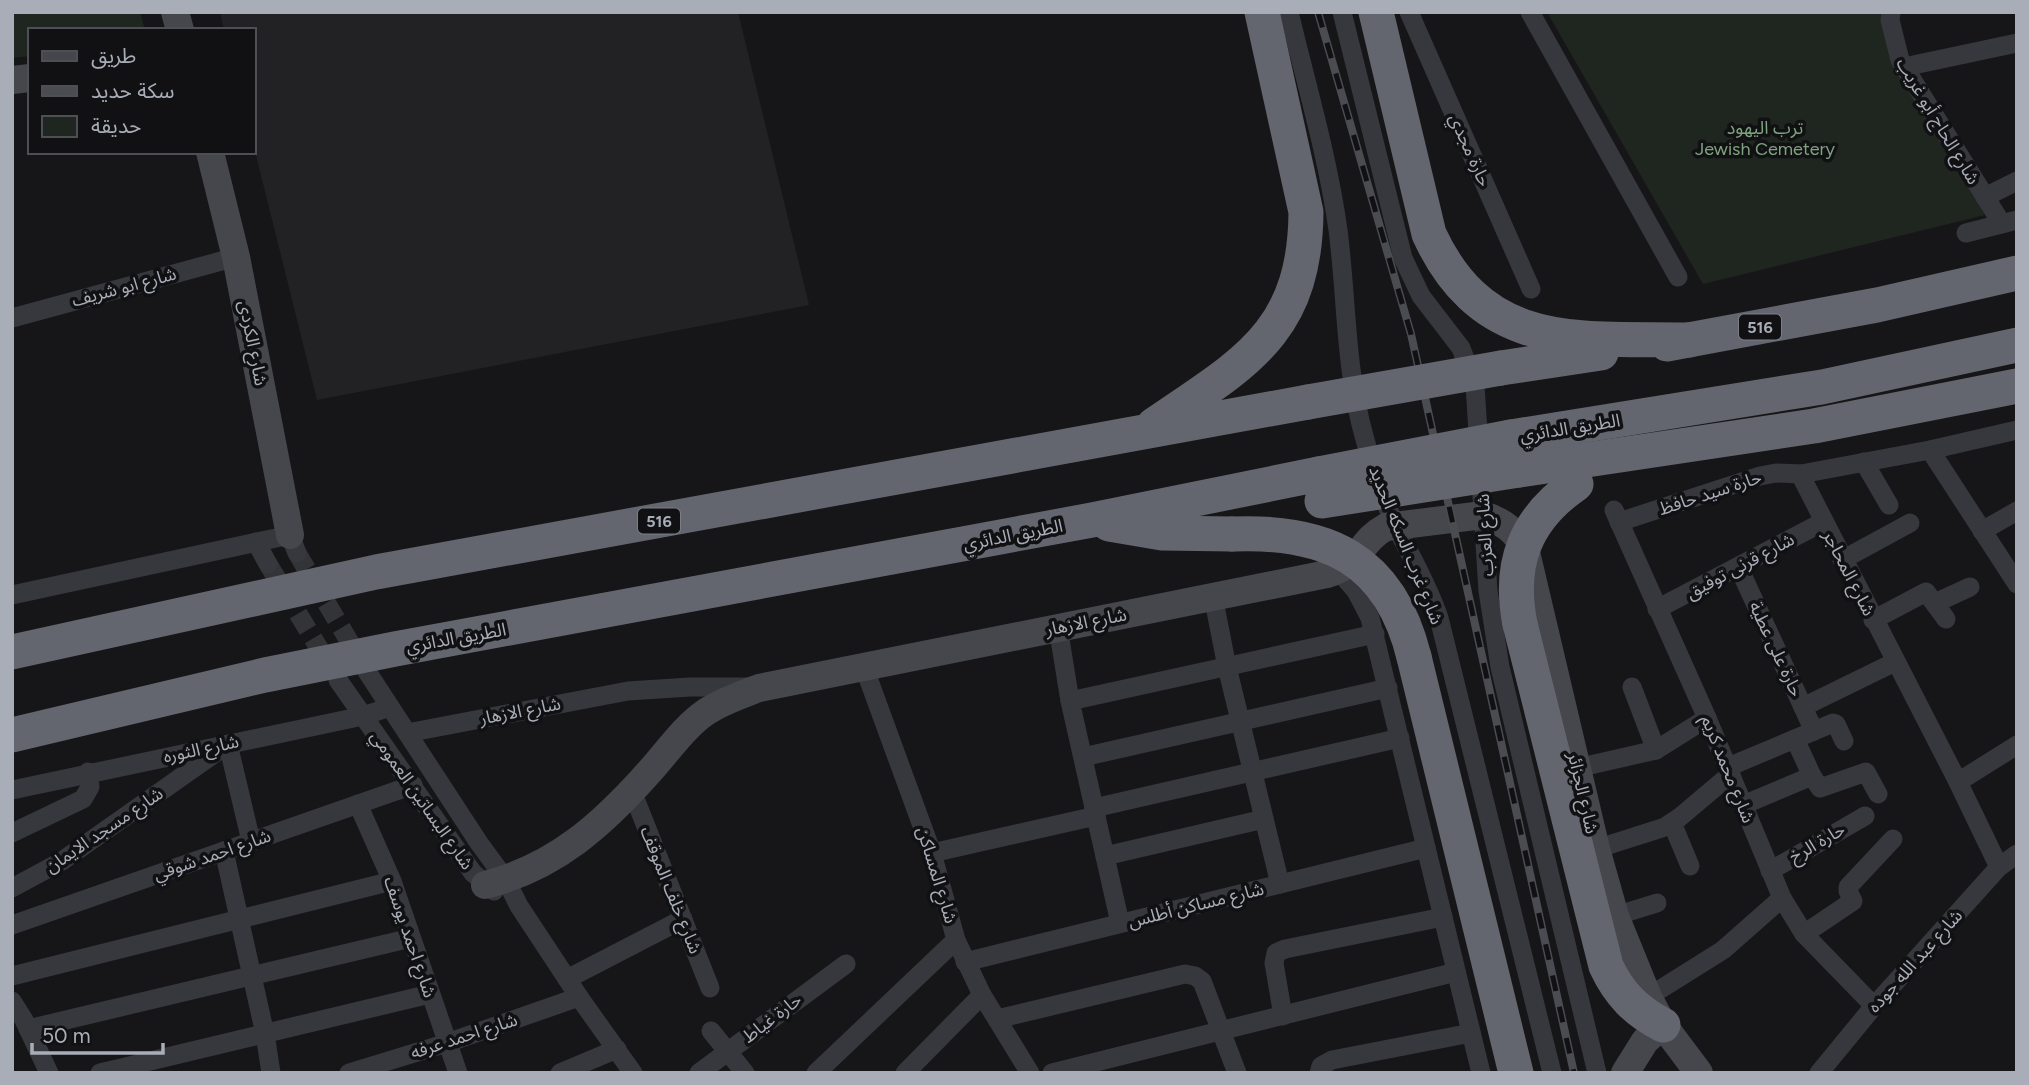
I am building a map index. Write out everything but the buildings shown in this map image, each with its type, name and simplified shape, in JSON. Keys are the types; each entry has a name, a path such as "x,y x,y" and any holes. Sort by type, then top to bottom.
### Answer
{"highway":[{"path":"1144,432 1230,373 1254,353 1274,329 1290,303 1300,273 1306,243 1306,212 1262,12"},
{"path":"1376,12 1429,234 1439,257 1471,297 1515,325 1539,333 1564,337 1689,340"},
{"name":"516","path":"12,652 390,570 1308,402 1501,368 1689,340 1877,305 2017,273"},
{"name":"الطريق الدائري","path":"12,735 239,681 395,649 1092,520 1259,485 1320,487 1515,454 2017,345"},
{"path":"1515,454 1632,453 1814,426 2017,386"},
{"path":"1632,453 1576,484 1545,510 1523,545 1518,564 1516,605 1606,966 1617,987 1632,1005 1641,1013 1655,1011"},
{"path":"1092,520 1162,533 1277,534 1299,537 1341,552 1375,579 1401,615 1409,636 1516,1073"}],"street":[{"name":"شارع غرب السكه الحديد","path":"1289,12 1333,201 1341,262 1346,341 1353,388 1367,446 1395,524 1420,571 1439,618 1552,1073"},
{"name":"شارع العزب","path":"1342,12 1403,258 1421,296 1461,348 1472,372 1477,398 1488,591 1500,667 1598,1073"},
{"name":"حارة مجدي","path":"1409,12 1531,289"},
{"path":"1530,12 1678,277"},
{"name":"شارع الحاج أبو غريب","path":"1891,12 1890,20 1897,54 1903,67 1985,197 2009,222"},
{"path":"1903,67 2017,43"},
{"name":"شارع الكردى","path":"210,154 236,257 294,544"},
{"path":"1985,197 2017,181"},
{"path":"1966,233 2009,222"},
{"name":"شارع ابو شريف","path":"12,318 236,257"},
{"path":"1801,474 1930,450 2017,430"},
{"path":"1930,450 2017,584"},
{"path":"1864,463 1889,505"},
{"name":"حارة سيد حافظ","path":"1617,516 1760,476 1785,472 1801,474"},
{"name":"شارع المحاجر","path":"1801,474 1999,867"},
{"path":"1982,531 2017,512"},
{"path":"1395,524 1483,515"},
{"name":"شارع الجزائر","path":"1483,515 1494,518 1512,530 1525,548 1596,849 1615,916 1655,1011 1699,1073"},
{"name":"شارع محمد كريم","path":"1617,516 1707,718 1782,898 1804,933 1874,1006"},
{"name":"شارع قرنى توفيق","path":"1657,609 1823,522"},
{"path":"1842,560 1910,523"},
{"name":"شارع الازهار","path":"496,882 538,867 567,849 632,792 703,714 721,703 759,688 1338,570 1356,558 1372,536 1395,524"},
{"path":"256,542 268,564"},
{"path":"12,596 256,542 294,544"},
{"name":"حارة على عطية","path":"1739,568 1814,731"},
{"path":"1338,570 1363,602 1375,634 1481,1073"},
{"path":"1873,620 1926,592 1941,611 1970,587"},
{"path":"1213,596 1227,667 1280,884"},
{"path":"1058,627 1070,701 1120,923"},
{"path":"1070,701 1375,634"},
{"path":"1803,707 1895,662"},
{"name":"شارع المساكن","path":"864,667 932,853 956,940 982,995 1028,1072"},
{"name":"شارع البساتين العمومي","path":"366,670 472,833 496,882 519,906 633,1073"},
{"name":"شارع البساتين العمومي","path":"338,680 473,873 496,882"},
{"name":"شارع الازهار","path":"407,733 628,691 690,687 759,688"},
{"path":"1632,687 1656,750"},
{"path":"1083,757 1388,688"},
{"name":"شارع الثوره","path":"12,789 363,716 390,707"},
{"path":"1577,768 1656,750 1707,718"},
{"path":"1596,849 1672,823 1729,770 1795,739 1835,723 1844,741"},
{"path":"932,853 1400,738"},
{"path":"1795,739 1820,788 1866,772 1878,794"},
{"path":"228,744 251,841"},
{"name":"شارع مسجد الايمان","path":"12,888 62,862 228,744"},
{"path":"1958,782 2017,745"},
{"path":"12,832 83,799 90,787 88,772"},
{"path":"1743,805 1812,776"},
{"name":"شارع احمد شوقي","path":"12,925 413,785"},
{"name":"شارع خلف الموقف","path":"632,792 710,988"},
{"name":"شارع احمد يوسف","path":"358,804 392,881 458,1073"},
{"name":"حارة الرخ","path":"1770,871 1865,816"},
{"path":"1105,856 1264,819"},
{"path":"1672,823 1690,866"},
{"path":"1804,933 1853,901 1847,888 1893,839"},
{"name":"شارع مساكن أطلس","path":"965,962 1426,848"},
{"path":"223,851 265,1034 271,1073"},
{"name":"شارع عبد الله جوده","path":"1819,1073 1874,1006 1999,867 2017,854"},
{"path":"12,976 392,881"},
{"path":"1625,1073 1645,1041 1655,1011 1782,898"},
{"path":"1615,916 1657,903"},
{"path":"1283,1016 1273,963 1276,953 1443,918"},
{"path":"567,979 683,919"},
{"path":"21,1025 252,976 411,938"},
{"path":"816,1073 956,940"},
{"name":"حارة غياط","path":"699,1073 846,964"},
{"path":"1052,1073 1456,972"},
{"path":"998,1019 1185,974 1195,976 1202,981 1237,1073"},
{"path":"100,1073 430,994"},
{"path":"905,1073 982,995"},
{"name":"شارع احمد عرفه","path":"349,1073 447,1043 579,997"},
{"path":"12,1001 21,1025 49,1073"},
{"path":"712,1031 745,1073"},
{"path":"1320,1073 1321,1066 1332,1060 1471,1033"},
{"path":"560,1073 617,1049"}],"shaded area":[{"path":"220,12 738,12 809,305 317,400 256,154 256,28 224,28"}],"green space":[{"path":"12,12 140,12 144,28 28,28 28,56 12,58"},
{"name":"ترب اليهود Jewish Cemetery","path":"1547,12 1883,12 1985,215 1703,284"}],"tunnel":[{"path":"297,553 362,663"},
{"path":"268,564 331,668"}],"railway":[{"path":"1318,12 1411,334 1574,1073"}]}
